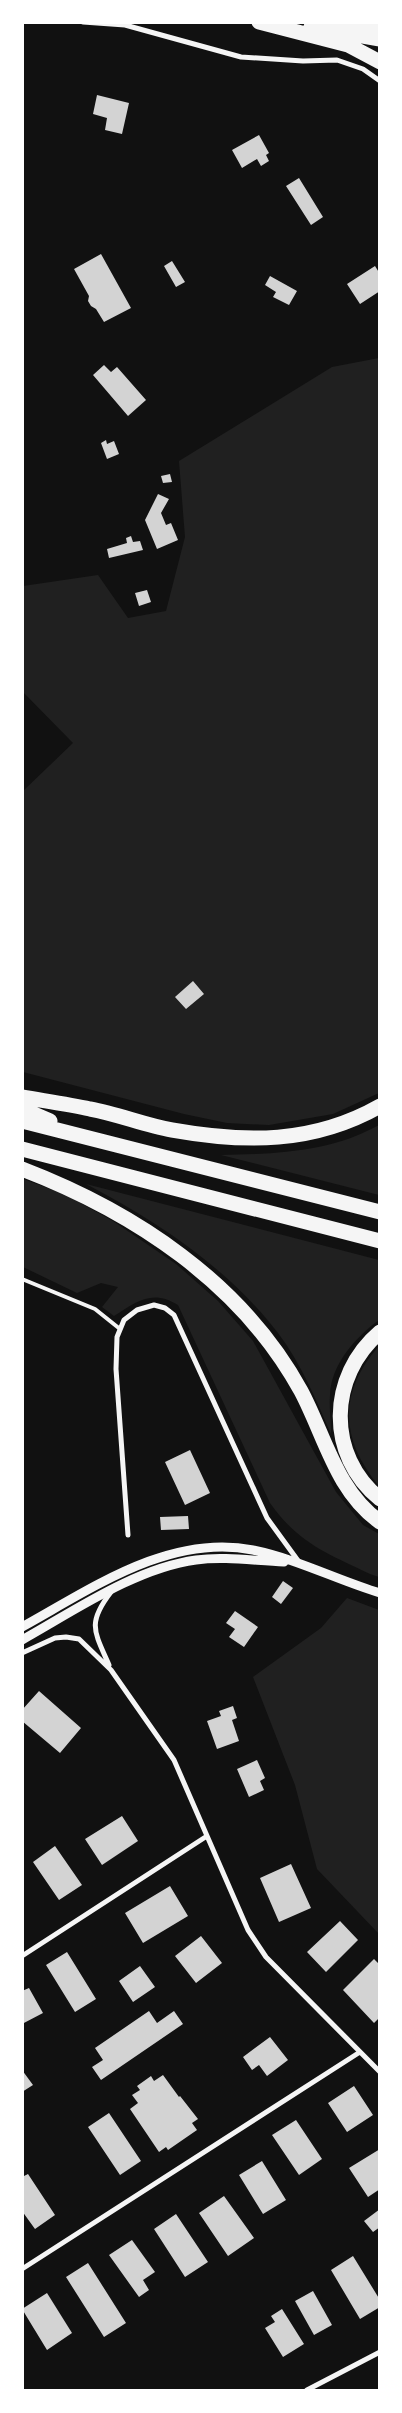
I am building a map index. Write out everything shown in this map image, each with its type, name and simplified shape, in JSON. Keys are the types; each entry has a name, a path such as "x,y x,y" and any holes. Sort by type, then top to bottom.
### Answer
{"highway":[{"path":"259,22 348,46 380,62"},
{"path":"282,22 380,39"},
{"path":"344,22 380,28"},
{"path":"22,1097 90,1108 171,1130 259,1139 305,1135 347,1123 380,1106"},
{"path":"22,1109 92,1140"},
{"path":"22,1121 380,1212"},
{"path":"22,1149 380,1241"},
{"path":"22,1169 72,1189 112,1209 164,1242 212,1281 237,1306 283,1362 300,1390 347,1488 357,1503 380,1522"},
{"path":"380,1332 355,1359 342,1387 340,1422 348,1456 365,1485 380,1499"}],"street":[{"path":"83,22 125,25 240,57 303,62 337,60 363,69 380,81"},
{"path":"128,1535 116,1369 117,1337 124,1320 137,1310 154,1305 165,1308 174,1315 266,1518 300,1563"},
{"path":"22,1627 133,1568 193,1549 252,1549 300,1563 380,1593"},
{"path":"22,1640 112,1590 160,1569 196,1560 300,1563"},
{"path":"111,1670 94,1628 96,1616 112,1590"},
{"path":"22,1653 55,1638 79,1639 111,1670 174,1760 248,1930 266,1957 380,2072"},
{"path":"22,1956 207,1836"},
{"path":"22,2269 360,2052"},
{"path":"307,2390 380,2352"}],"lane":[{"path":"22,1279 94,1309 120,1329"}],"shaded area":[{"path":"379,358 379,1093 333,1114 269,1125 227,1123 184,1114 23,1072 22,792 73,743 23,692 23,586 98,575 128,618 166,611 185,537 179,461 332,367"},
{"path":"379,1125 379,1195 221,1155 303,1150 342,1141"},
{"path":"23,1179 64,1194 113,1221 176,1264 218,1301 253,1341 336,1492 363,1525 379,1534 379,1577 340,1560 303,1538 281,1517 270,1503 178,1305 169,1300 153,1297 138,1302 114,1316 102,1307 118,1287 101,1283 77,1293 23,1267"},
{"path":"86,1184 379,1260 379,1320 346,1352 335,1373 330,1395 331,1434 308,1382 294,1357 278,1333 237,1287 165,1230"},
{"path":"379,1346 379,1486 366,1469 357,1451 351,1434 349,1416 351,1398 356,1381 366,1363"},
{"path":"347,1598 379,1610 379,1934 317,1869 295,1785 253,1677 321,1628"}],"building":[{"path":"97,95 129,103 122,134 105,130 107,118 93,114"},
{"path":"259,135 269,153 266,155 269,161 261,166 257,159 242,168 232,150"},
{"path":"299,178 323,217 311,225 286,186"},
{"path":"101,254 131,308 104,322 96,309 88,301 89,296 74,269"},
{"path":"172,261 185,282 176,287 164,266"},
{"path":"375,266 380,274 380,291 360,304 347,284"},
{"path":"270,276 297,291 289,305 273,297 276,292 265,285"},
{"path":"104,365 111,372 117,367 146,400 128,416 93,375"},
{"path":"106,440 107,444 114,441 119,454 107,459 101,443"},
{"path":"170,474 172,482 163,483 161,476"},
{"path":"158,494 169,499 161,513 166,525 171,523 178,540 157,549 145,520"},
{"path":"131,536 133,542 140,541 143,550 109,558 107,549 127,543 126,538"},
{"path":"147,590 151,602 139,606 135,593"},
{"path":"193,981 204,994 186,1009 175,997"},
{"path":"190,1450 210,1493 185,1505 165,1462"},
{"path":"188,1516 189,1529 161,1530 160,1517"},
{"path":"283,1581 293,1588 281,1604 272,1597"},
{"path":"235,1611 258,1627 244,1647 229,1637 235,1629 226,1623"},
{"path":"39,1691 81,1728 60,1753 22,1721 22,1710"},
{"path":"233,1706 237,1718 232,1720 239,1741 217,1749 207,1721 221,1716 219,1711"},
{"path":"257,1760 265,1778 260,1781 264,1790 249,1797 237,1769"},
{"path":"122,1816 138,1841 102,1865 85,1839"},
{"path":"55,1846 82,1885 59,1900 33,1862"},
{"path":"291,1864 311,1908 279,1922 260,1878"},
{"path":"170,1886 188,1916 143,1943 125,1913"},
{"path":"340,1921 358,1940 326,1972 307,1952"},
{"path":"201,1936 222,1963 196,1983 175,1956"},
{"path":"67,1952 96,1999 75,2012 46,1965"},
{"path":"374,1959 380,1965 380,2017 374,2023 343,1990"},
{"path":"140,1966 155,1987 133,2002 119,1981"},
{"path":"29,1988 43,2013 22,2024 22,1991"},
{"path":"149,2011 157,2023 174,2011 183,2024 101,2080 92,2067 103,2060 95,2048"},
{"path":"270,2037 288,2060 267,2076 259,2065 252,2070 243,2057"},
{"path":"22,2070 33,2085 22,2092"},
{"path":"163,2075 198,2119 192,2123 197,2130 168,2150 166,2147 159,2152 130,2109 138,2103 132,2095 140,2090 137,2086 151,2076 154,2081"},
{"path":"354,2086 373,2115 347,2132 328,2103"},
{"path":"109,2113 141,2161 120,2175 88,2127"},
{"path":"296,2120 322,2159 299,2175 272,2135"},
{"path":"380,2149 380,2189 368,2197 349,2168"},
{"path":"262,2161 286,2200 263,2214 239,2175"},
{"path":"28,2174 55,2215 35,2229 22,2211 22,2177"},
{"path":"224,2196 254,2238 228,2256 199,2213"},
{"path":"380,2209 380,2227 373,2232 364,2221"},
{"path":"176,2214 208,2262 185,2277 154,2229"},
{"path":"132,2240 155,2272 143,2280 149,2290 139,2297 109,2255"},
{"path":"353,2256 380,2300 380,2307 360,2319 331,2270"},
{"path":"88,2263 126,2323 104,2337 66,2277"},
{"path":"313,2291 332,2325 314,2335 295,2301"},
{"path":"47,2293 72,2333 47,2350 22,2309"},
{"path":"282,2309 304,2344 283,2357 265,2328 275,2322 271,2316"}]}
